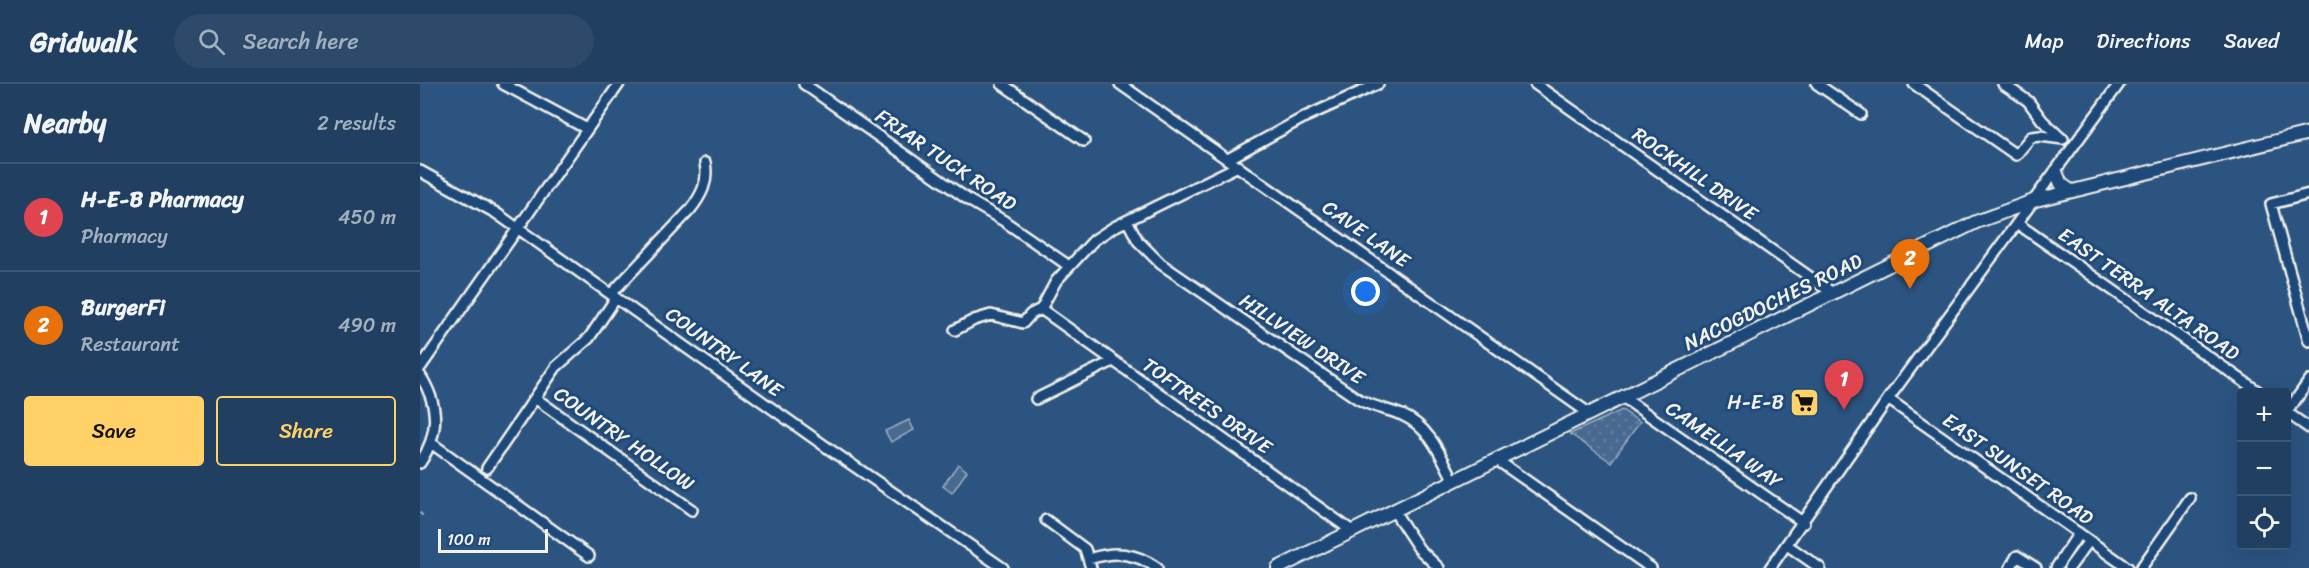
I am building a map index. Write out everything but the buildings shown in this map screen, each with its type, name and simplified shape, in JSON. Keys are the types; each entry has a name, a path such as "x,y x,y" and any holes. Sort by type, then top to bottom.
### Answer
{"main road":[{"name":"NACOGDOCHES ROAD","path":"1278,568 1294,564 1352,531 1976,222 2036,200 2309,133"},
{"path":"2056,172 2061,184 2071,191"}],"street":[{"path":"504,84 587,129"},
{"path":"420,368 619,84"},
{"name":"FRIAR TUCK ROAD","path":"804,84 970,201 1004,221 1069,266"},
{"path":"1002,84 1084,141"},
{"name":"CAVE LANE","path":"1120,84 1590,414"},
{"path":"1228,159 1288,126 1378,84"},
{"name":"ROCKHILL DRIVE","path":"1535,84 1834,294"},
{"path":"1817,84 1861,114"},
{"path":"1914,84 2016,155 2031,137 2063,139"},
{"path":"2003,84 2028,101 2042,120 2074,147"},
{"path":"1770,568 1804,523 1888,399 2036,200 2118,84"},
{"path":"487,468 564,358 589,338 614,296 690,210 704,188 707,172 705,163"},
{"path":"956,330 974,320 991,315 1023,323 1031,314 1041,309 1048,292 1094,240 1238,166"},
{"name":"COUNTRY LANE","path":"420,171 496,213 832,451 1003,568"},
{"path":"2309,194 2271,204 2309,341"},
{"name":"HILLVIEW DRIVE","path":"1128,222 1138,241 1161,264 1358,399 1381,410 1401,415 1422,427 1430,436 1454,481"},
{"name":"EAST TERRA ALTA ROAD","path":"2018,224 2252,388"},
{"name":"TOFTREES DRIVE","path":"1041,309 1352,531"},
{"path":"1035,399 1113,361"},
{"path":"420,375 434,405 435,425 431,443 420,463"},
{"path":"2291,405 2309,381"},
{"name":"COUNTRY HOLLOW","path":"535,398 692,510"},
{"name":"CAMELLIA WAY","path":"1624,398 1804,523"},
{"name":"EAST SUNSET ROAD","path":"1888,399 2128,568"},
{"path":"2291,415 2309,428"},
{"path":"431,443 589,556"},
{"path":"1497,460 1651,568"},
{"path":"2141,568 2190,498"},
{"path":"1394,511 1419,549 1439,568"},
{"path":"1046,520 1085,549 1090,564 1109,553 1145,559 1157,568"},
{"path":"2056,568 2079,533"},
{"path":"2062,559 2070,567 2089,541"},
{"path":"1787,545 1820,568"},
{"path":"2010,568 2017,556 2033,567"}],"shaded area":[{"path":"1622,410 1640,422 1611,462 1570,434"},
{"path":"909,420 914,430 891,442 885,431"},
{"path":"958,464 967,471 952,493 943,486"}],"place":[{"name":"BurgerFi","path":"1910,289"},
{"name":"H-E-B","path":"1805,402"},
{"name":"H-E-B Pharmacy","path":"1844,410"}]}
